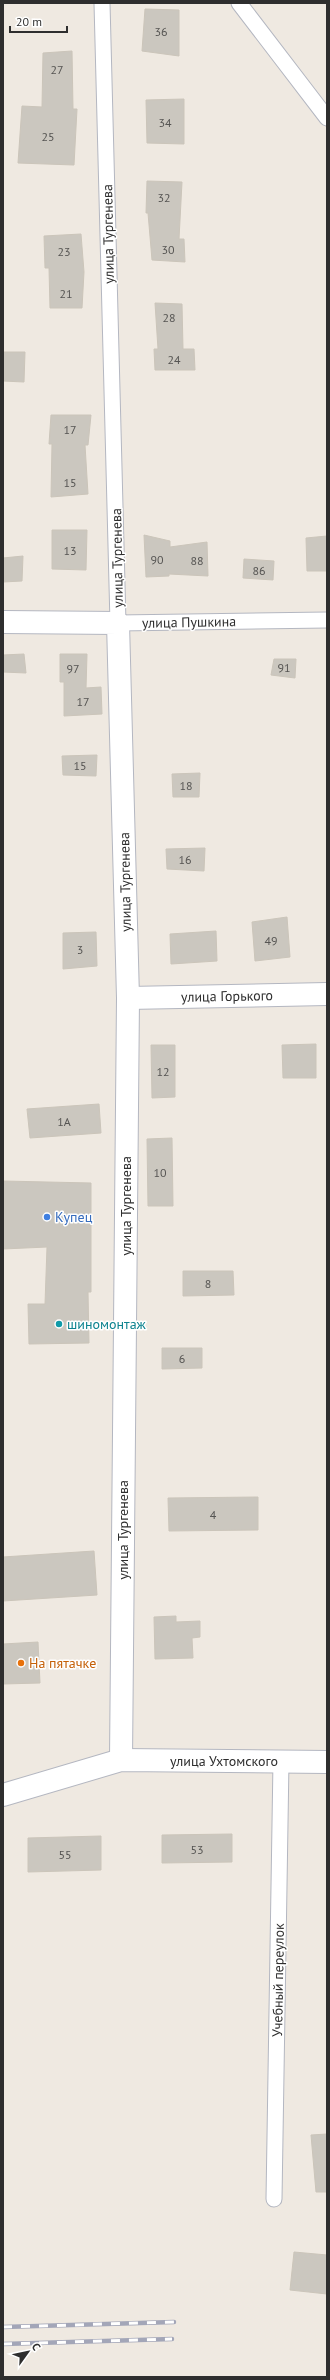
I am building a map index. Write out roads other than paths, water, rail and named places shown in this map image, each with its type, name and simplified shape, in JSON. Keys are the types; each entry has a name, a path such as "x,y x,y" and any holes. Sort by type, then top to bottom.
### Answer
{"street":[{"name":"улица Тургенева","path":"102,3 128,998 121,1760"},
{"path":"239,3 327,118"},
{"name":"улица Пушкина","path":"3,622 118,623 327,620"},
{"name":"улица Горького","path":"128,998 327,994"},
{"name":"улица Ухтомского","path":"3,1795 121,1760 327,1762"},
{"name":"Учебный переулок","path":"274,2198 281,1761"}],"railway":[{"path":"3,2327 174,2322"},
{"path":"3,2344 172,2339"}],"place":[{"name":"Купец","path":"47,1217"},
{"name":"шиномонтаж","path":"59,1324"},
{"name":"На пятачке","path":"21,1663"}]}
